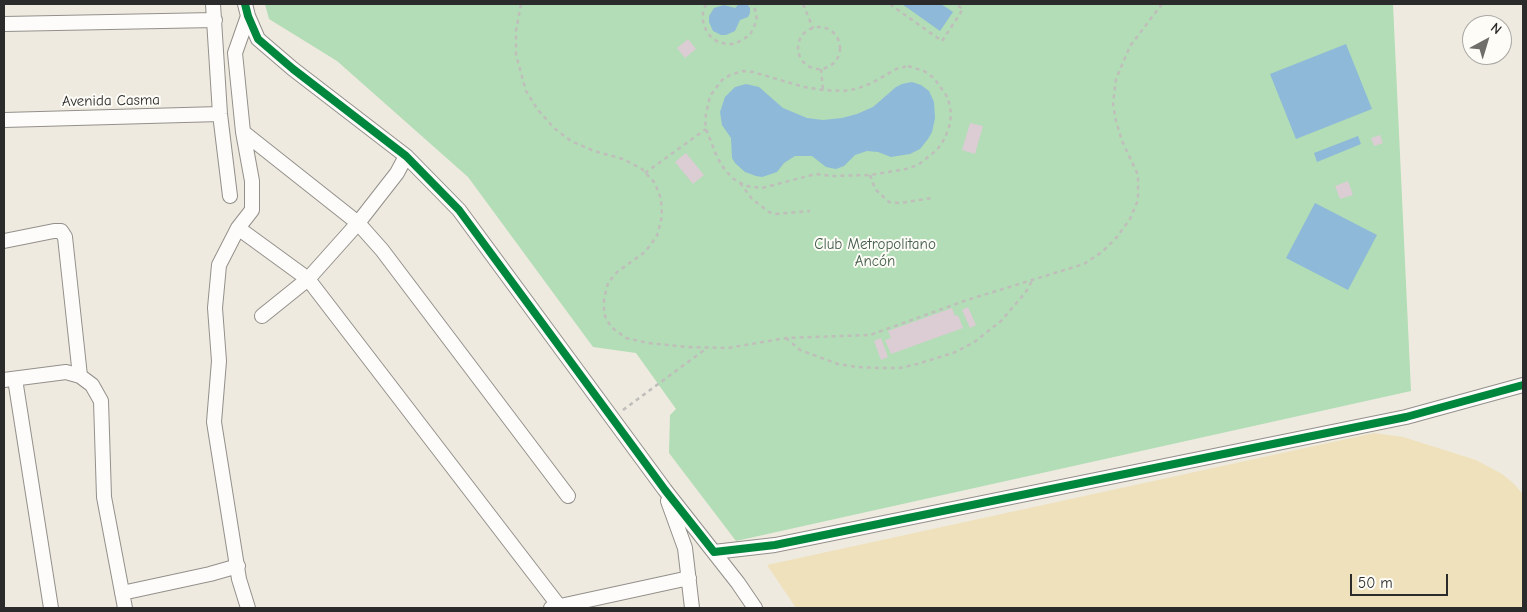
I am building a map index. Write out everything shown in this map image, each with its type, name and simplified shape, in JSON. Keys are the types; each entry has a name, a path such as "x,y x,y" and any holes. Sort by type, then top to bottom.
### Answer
{"street":[{"path":"213,4 220,114 230,196"},
{"path":"246,10 235,53 243,132 252,181 252,210 238,228 219,265 215,308 220,361 214,422 239,579 248,608"},
{"path":"246,10 258,39 293,69 406,156 459,210 665,490 755,608"},
{"path":"4,24 215,20"},
{"name":"Avenida Casma","path":"4,120 220,114"},
{"path":"243,132 358,223 382,250 568,496"},
{"path":"262,316 308,279 358,223 398,173 406,156"},
{"path":"238,228 308,279 554,607 688,578"},
{"path":"4,241 61,231 64,237 80,376"},
{"path":"51,608 10,380 66,372 80,376 92,385 101,401 104,497 125,608"},
{"path":"714,552 785,543 1406,417 1523,385"},
{"path":"665,490 685,548 692,608"},
{"path":"122,594 238,566"}],"path":[{"path":"521,4 516,31 516,55 526,91 538,110 554,128 571,141 594,151 622,159 642,169 655,183 661,199 662,216 657,236 645,252 617,272 608,283 604,299 604,314 612,327 626,338 648,343 687,347 728,348 786,338 870,335 967,300 1084,264 1102,252 1118,237 1130,219 1138,200 1138,175 1122,141 1116,121 1114,104 1116,80 1130,46 1162,4"},
{"path":"706,4 702,12 702,21 706,30 718,42 727,44 744,41 750,36 757,20 754,4"},
{"path":"803,4 813,28"},
{"path":"892,4 942,40 963,10 955,4"},
{"path":"822,27 828,29 838,38 840,52 834,64 821,69 807,65 799,54 800,40 803,34 813,28 822,27"},
{"path":"908,66 924,71 934,78 948,98 950,124 945,138 937,150 918,165 906,169 870,174 833,176 816,174 762,188 746,186 732,178 717,156 706,129 705,118 710,96 722,80 742,71 753,72 804,87 823,90 843,91 856,89 872,83 896,69 908,66"},
{"path":"821,69 823,90"},
{"path":"645,173 706,129"},
{"path":"870,174 875,189 889,202 900,203 932,198"},
{"path":"739,182 752,199 768,212 776,214 810,210"},
{"path":"786,338 800,350 838,364 857,367 900,368 917,364 953,353 973,343 1000,321 1024,293 1032,280"},
{"path":"612,418 709,347"}],"green space":[{"name":"Club Metropolitano Ancón","path":"265,4 1393,4 1411,391 736,541 669,453 670,415 676,409 636,353 593,347 468,177 337,61 269,19"}],"sand":[{"path":"1374,433 1403,437 1476,460 1502,474 1523,494 1523,608 796,608 767,565"}],"water":[{"path":"739,4 747,4 750,8 750,13 748,17 740,20 735,31 721,35 713,31 709,22 709,16 714,8 724,5 735,8"},
{"path":"902,4 941,4 953,12 940,31"},
{"path":"1346,44 1372,109 1296,139 1270,74"},
{"path":"912,82 921,85 929,91 934,102 935,118 932,132 928,139 920,149 910,154 891,157 878,152 867,151 855,155 844,166 836,169 826,167 812,156 795,156 784,163 777,172 762,177 745,172 732,158 731,138 722,125 720,112 725,97 735,87 746,84 759,87 783,108 807,118 823,120 857,114 873,107 896,87"},
{"path":"1358,136 1361,144 1317,162 1314,153"},
{"path":"1315,203 1377,235 1348,290 1286,258"}],"building":[{"path":"688,39 696,49 685,58 677,48"},
{"path":"970,123 983,126 975,154 962,150"},
{"path":"1380,135 1383,143 1374,146 1371,138"},
{"path":"686,153 704,175 693,184 675,162"},
{"path":"1348,181 1353,195 1340,199 1335,186"},
{"path":"968,307 976,325 970,328 962,310"},
{"path":"952,308 955,316 958,315 963,328 891,354 885,340 891,338 888,331"},
{"path":"881,338 888,357 881,360 874,341"}],"cycle path":[{"path":"245,4 258,39 293,69 406,156 459,210 665,490 714,552 775,545 1406,417 1523,385"}]}
